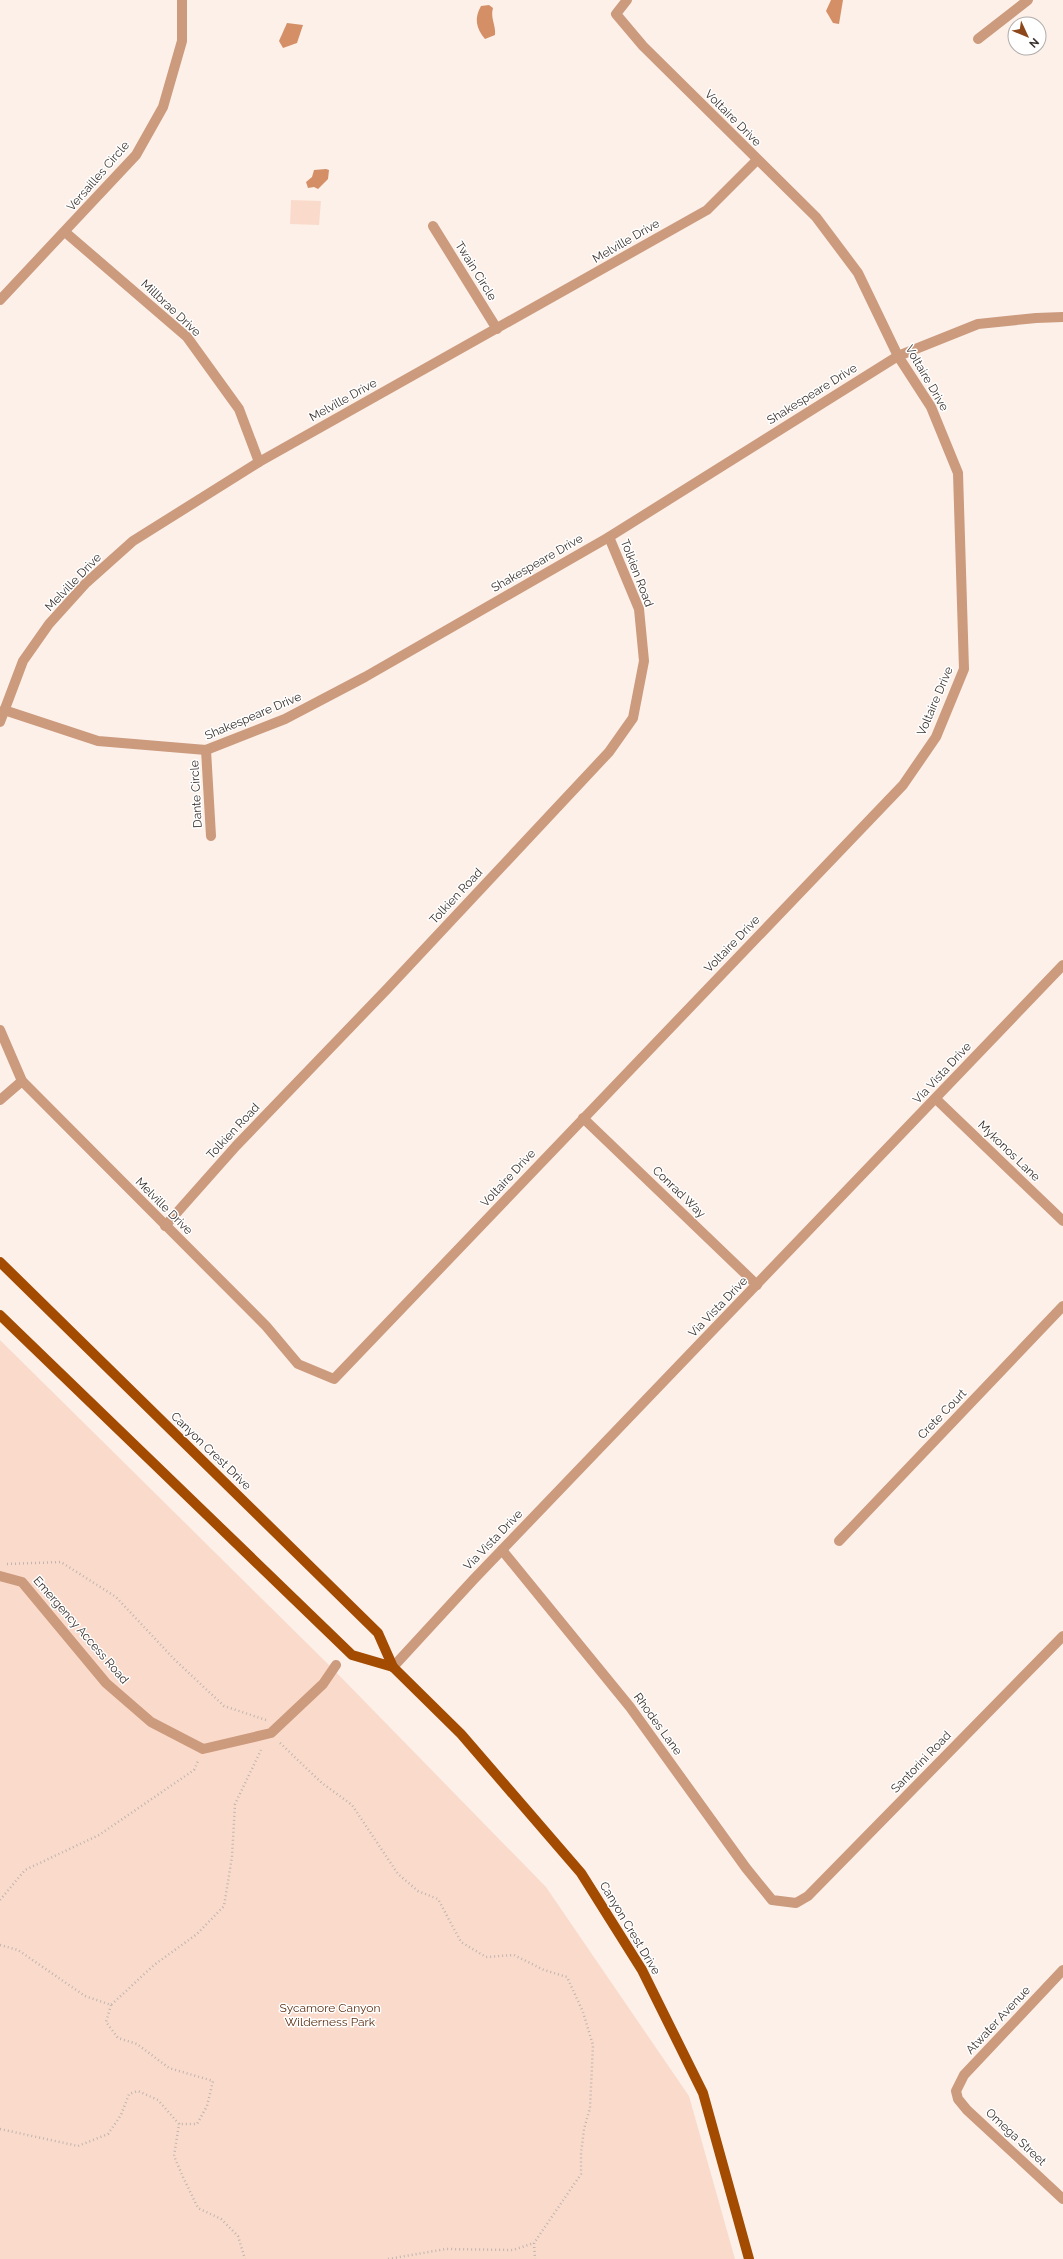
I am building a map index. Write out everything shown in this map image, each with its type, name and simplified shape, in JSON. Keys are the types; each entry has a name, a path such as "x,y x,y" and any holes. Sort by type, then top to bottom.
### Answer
{"main road":[{"name":"Canyon Crest Drive","path":"0,1262 378,1633 393,1667 461,1734 581,1873 642,1970 703,2093 749,2259"},
{"name":"Canyon Crest Drive","path":"0,1315 352,1655 393,1667"}],"street":[{"name":"Versailles Circle","path":"0,300 136,155 162,107 182,42 182,0"},
{"name":"Voltaire Drive","path":"334,1379 903,785 936,737 964,669 958,473 932,407 898,356 858,273 816,217 643,46 616,14 627,0"},
{"path":"978,39 1028,0"},
{"name":"Melville Drive","path":"0,722 23,662 49,624 86,583 133,540 259,462 707,210 757,160"},
{"name":"Twain Circle","path":"433,226 497,329"},
{"name":"Millbrae Drive","path":"65,232 187,337 239,409 259,462"},
{"name":"Shakespeare Drive","path":"4,710 98,741 206,750 285,719 365,677 609,536 898,356 978,324 1063,317"},
{"name":"Tolkien Road","path":"165,1226 236,1146 388,988 609,752 633,718 644,661 639,608 609,536"},
{"name":"Dante Circle","path":"206,750 211,836"},
{"name":"Via Vista Drive","path":"393,1667 502,1550 757,1286 1063,965"},
{"name":"Melville Drive","path":"0,1030 22,1081 266,1326 298,1364 334,1379"},
{"path":"0,1100 22,1081"},
{"name":"Mykonos Lane","path":"936,1099 1063,1221"},
{"name":"Conrad Way","path":"583,1118 757,1286"},
{"name":"Crete Court","path":"839,1541 1063,1306"},
{"name":"Rhodes Lane","path":"502,1550 630,1707 750,1874 772,1900 796,1903"},
{"name":"Emergency Access Road","path":"2,1571 22,1582 106,1683 151,1722 203,1749"},
{"name":"Santorini Road","path":"796,1903 808,1896 1063,1636"},
{"path":"203,1749 271,1733 323,1684 336,1665"},
{"name":"Atwater Avenue","path":"956,2091 964,2074 1063,1970"},
{"name":"Omega Street","path":"956,2091 958,2099 967,2110 1063,2199"}],"path":[{"path":"2,1571 8,1563 61,1562 116,1597 174,1659 224,1706 280,1724"},
{"path":"0,2129 78,2146 108,2134 121,2115 129,2094 138,2091 158,2100 179,2124 197,2124 207,2106 213,2081 169,2068 137,2044 118,2038 106,2022 111,2005 154,1965 197,1934 224,1906 232,1857 235,1804 251,1767 271,1733 322,1783 352,1804 398,1874 418,1891 438,1899 461,1942 486,1957 514,1955 544,1970 567,1977 583,2012 593,2044 590,2108 584,2129 581,2154 581,2174 534,2243 513,2250 446,2249 388,2259"},
{"path":"0,1900 24,1870 99,1834 194,1770 203,1749"},
{"path":"0,1945 18,1950 85,1996 111,2005"},
{"path":"179,2124 174,2156 198,2208 221,2219 238,2236 245,2259"},
{"path":"534,2243 535,2259"}],"green space":[{"path":"291,200 321,201 319,225 290,224"},
{"name":"Sycamore Canyon Wilderness Park","path":"0,1340 330,1666 546,1887 689,2096 735,2259 0,2259"}],"shaded area":[{"path":"831,0 843,0 839,24 833,23 826,11"},
{"path":"489,5 493,8 492,15 495,35 485,39 478,27 477,15 481,6"},
{"path":"287,23 303,25 297,43 283,48 279,41"},
{"path":"314,170 329,170 328,179 318,189 314,187 308,188 306,182 312,177"}]}
